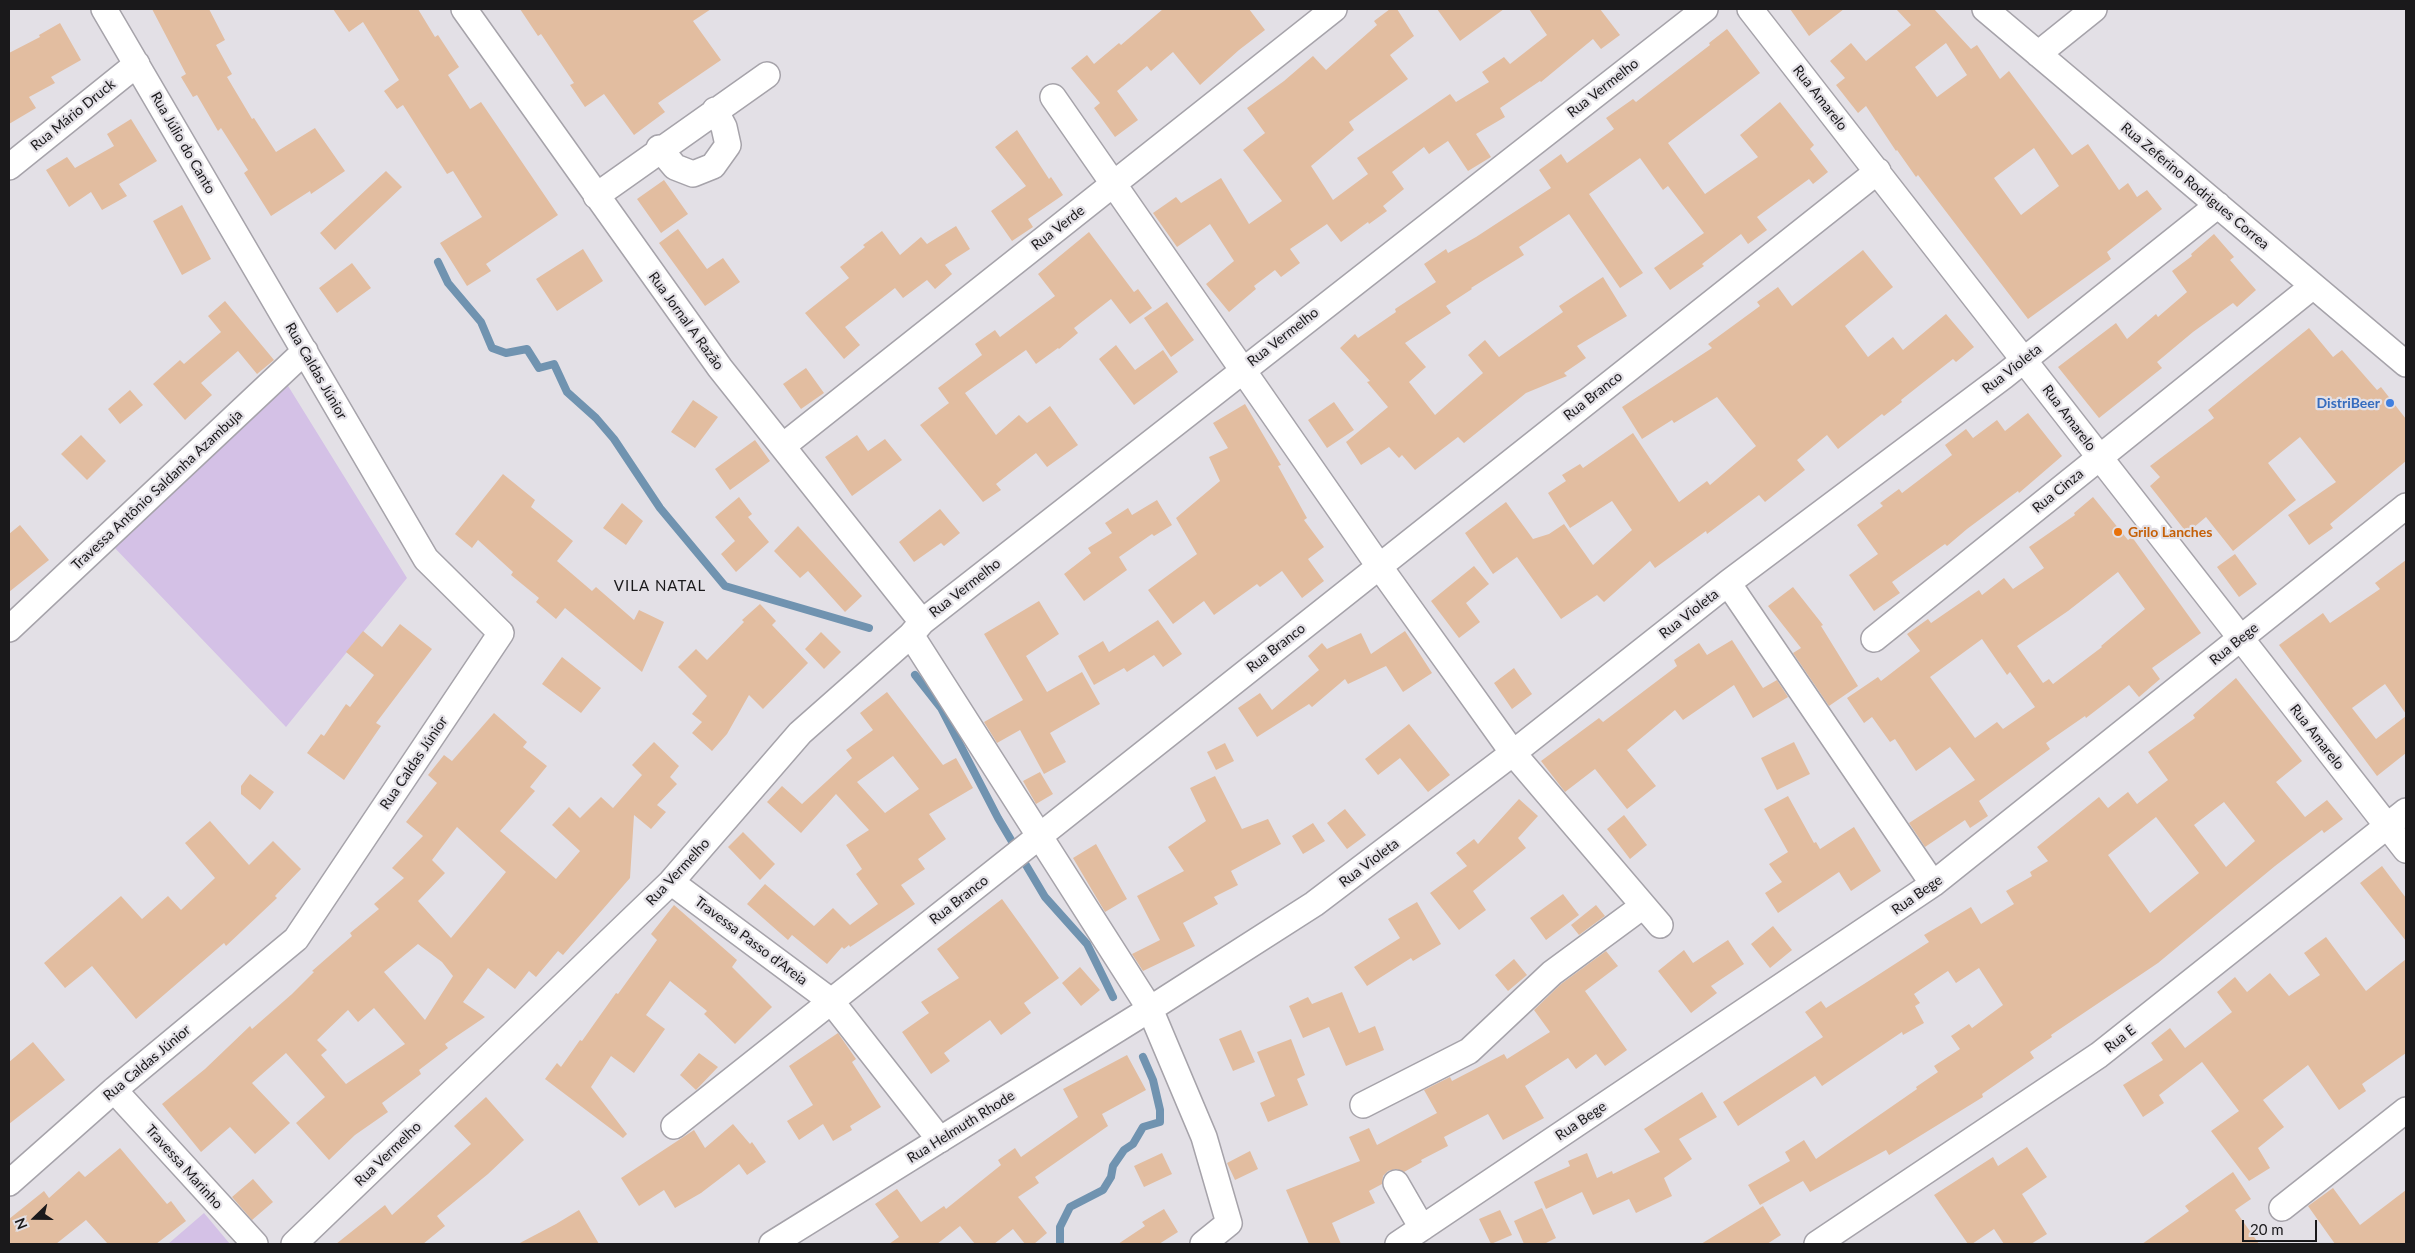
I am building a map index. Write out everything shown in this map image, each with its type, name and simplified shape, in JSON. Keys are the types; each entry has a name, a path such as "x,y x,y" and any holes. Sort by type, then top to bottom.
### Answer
{"street":[{"name":"Rua Júlio do Canto","path":"104,9 261,277"},
{"name":"Rua Jornal A Razão","path":"464,9 720,368 783,446 916,629 1039,836 1150,1009 1204,1137 1229,1223 1203,1244"},
{"name":"Rua Verde","path":"783,446 1334,9"},
{"name":"Rua Vermelho","path":"294,1244 671,882 800,734 916,629 1242,370 1705,9"},
{"name":"Rua Amarelo","path":"1750,9 2025,359 2099,458 2240,639 2397,819 2406,850"},
{"name":"Rua Zeferino Rodrigues Correa","path":"1985,9 2406,364"},
{"path":"2038,54 2094,9"},
{"name":"Rua Mário Druck","path":"9,167 137,64"},
{"path":"596,196 660,148 767,75"},
{"path":"1052,97 1242,370 1513,753 1660,925"},
{"path":"660,148 675,167 693,174 712,166 728,145 724,127 715,110"},
{"name":"Rua Branco","path":"674,1126 1878,171"},
{"name":"Rua Violeta","path":"1150,1009 1314,904 1513,753 1728,583 2025,359 2218,205"},
{"name":"Rua Caldas Júnior","path":"9,1183 114,1090 296,939 501,633 426,558 261,277"},
{"name":"Rua Cinza","path":"1874,639 2313,286"},
{"name":"Travessa Antônio Saldanha Azambuja","path":"9,629 305,351"},
{"name":"Rua Bege","path":"1398,1244 1934,884 2406,506"},
{"path":"1728,583 1934,884"},
{"name":"Rua E","path":"1818,1244 2099,1055 2397,819"},
{"name":"Travessa Passo d'Areia","path":"671,882 831,1001 940,1140"},
{"path":"1362,1105 1469,1051 1552,973 1643,906"},
{"name":"Rua Helmuth Rhode","path":"772,1244 1150,1009"},
{"name":"Travessa Marinho","path":"114,1090 255,1244"},
{"path":"2282,1208 2406,1110"},
{"path":"1396,1183 1422,1228"}],"shaded area":[{"path":"285,381 407,578 286,727 112,545"},
{"path":"204,1213 230,1244 168,1244"}],"building":[{"path":"152,9 209,9 225,40 216,45 232,74 227,77 252,119 254,118 276,152 315,128 345,171 311,194 310,191 271,216 244,173 248,170 221,128 218,131 197,95 193,97 181,77 186,74"},
{"path":"333,9 418,9 435,37 438,35 459,67 448,75 470,109 481,102 558,215 486,264 491,271 467,286 440,243 482,217 453,171 447,174 403,105 397,109 384,91 399,80 363,22 349,32"},
{"path":"520,9 711,9 693,21 721,60 658,103 665,112 634,135 604,94 585,107 570,85 574,83 541,34 538,36"},
{"path":"1163,9 1249,9 1265,30 1239,50 1200,85 1173,52 1151,71 1147,66 1117,91 1138,120 1115,137 1094,108 1100,103 1071,68 1087,55 1094,64 1119,43 1121,45"},
{"path":"1390,9 1397,9 1414,36 1390,55 1408,79 1349,122 1354,130 1311,166 1333,200 1368,174 1357,158 1450,94 1456,102 1489,82 1482,72 1504,57 1510,64 1547,35 1529,9 1600,9 1620,35 1601,49 1593,39 1541,82 1500,108 1505,117 1476,134 1491,157 1468,171 1448,141 1429,154 1424,147 1392,172 1404,189 1383,206 1387,211 1341,242 1327,224 1290,249 1300,263 1281,277 1275,270 1254,286 1256,289 1229,312 1206,284 1234,261 1210,224 1177,247 1153,213 1176,197 1181,203 1221,178 1249,224 1282,201 1243,150 1265,133 1247,108 1284,81 1313,56 1326,70 1377,25 1374,21"},
{"path":"1437,9 1504,9 1460,41"},
{"path":"1790,9 1844,9 1809,36"},
{"path":"1896,9 1934,9 1971,49 1977,45 2000,79 2009,71 2072,155 2088,144 2119,190 2128,183 2137,197 2147,190 2162,209 2107,252 2111,259 2028,319 1918,175 1916,177 1896,151 1866,106 1858,113 1836,85 1845,78 1830,61 1851,43 1866,61 1911,25","holes":["1946,43 1967,75 1937,97 1915,67","2034,148 2059,186 2021,215 1994,178"]},
{"path":"60,23 81,60 51,77 55,83 29,97 36,108 9,124 9,53 40,37 39,35"},
{"path":"1727,29 1760,73 1668,143 1705,194 1758,157 1740,135 1780,102 1814,145 1810,149 1828,172 1813,184 1809,179 1757,217 1767,230 1748,244 1741,234 1702,264 1704,266 1670,290 1654,268 1704,233 1668,186 1663,190 1640,158 1589,194 1643,273 1620,288 1569,214 1519,247 1524,255 1446,306 1451,313 1405,343 1426,367 1409,382 1435,415 1483,373 1468,355 1485,340 1499,357 1563,312 1559,306 1603,277 1627,316 1577,346 1586,358 1564,373 1567,376 1526,393 1464,443 1458,437 1415,470 1402,455 1399,458 1389,447 1361,465 1346,442 1388,407 1367,382 1370,381 1340,348 1355,334 1358,338 1396,312 1395,309 1436,282 1424,264 1446,249 1448,253 1476,237 1551,188 1539,170 1561,154 1567,163 1614,129 1606,118 1633,99 1636,102 1710,45 1709,43"},
{"path":"131,119 157,161 119,184 127,196 102,210 91,192 69,207 46,170 67,157 75,168 114,146 107,134"},
{"path":"1017,130 1049,179 1051,177 1063,195 1028,219 1033,227 1012,241 991,211 1026,186 995,147"},
{"path":"386,171 402,187 335,250 320,233"},
{"path":"664,180 688,214 661,233 637,199"},
{"path":"182,205 211,259 182,275 153,221"},
{"path":"956,226 970,249 945,265 952,274 935,289 927,280 903,298 895,288 845,327 860,345 844,359 805,313 849,278 840,267 865,247 863,245 882,231 900,255 921,237 927,244"},
{"path":"678,229 707,269 723,258 740,282 705,306 659,243"},
{"path":"1089,232 1134,292 1138,289 1152,308 1130,324 1111,299 1074,328 1078,333 1059,349 1036,364 1026,350 965,393 996,435 1019,415 1027,423 1050,406 1078,445 1047,467 1036,453 996,484 1001,490 983,502 920,425 949,403 938,388 982,355 975,344 995,330 1000,337 1055,296 1038,274"},
{"path":"2214,234 2234,257 2230,260 2256,290 2237,307 2233,303 2193,332 2157,362 2162,368 2099,418 2058,367 2116,323 2127,339 2156,314 2158,317 2187,292 2172,271 2192,256 2191,254"},
{"path":"583,249 603,281 557,311 536,279"},
{"path":"1863,250 1893,287 1845,326 1868,357 1893,337 1903,350 1946,314 1974,347 1956,362 1953,359 1901,400 1902,402 1884,416 1882,414 1838,449 1827,435 1797,460 1805,470 1765,502 1759,495 1707,534 1706,531 1655,568 1650,561 1604,602 1597,595 1561,619 1517,557 1493,574 1465,533 1506,502 1533,539 1549,534 1564,524 1593,565 1632,530 1612,501 1570,528 1548,493 1566,481 1562,475 1580,464 1583,468 1633,433 1679,502 1707,481 1710,485 1756,446 1717,397 1674,423 1672,420 1642,439 1622,407 1712,348 1708,344 1760,306 1757,302 1778,287 1792,306"},
{"path":"352,263 371,288 337,313 319,288"},
{"path":"225,301 274,360 257,374 238,351 201,383 212,395 185,420 153,384 180,360 184,364 221,332 208,316"},
{"path":"1167,302 1194,340 1171,357 1144,318"},
{"path":"2309,328 2333,357 2342,350 2377,390 2381,387 2406,419 2406,461 2330,524 2333,528 2309,545 2288,515 2336,482 2300,437 2268,463 2296,500 2233,551 2206,517 2187,533 2150,486 2160,477 2150,466 2214,418 2208,410"},
{"path":"1116,345 1135,370 1163,350 1178,372 1134,405 1099,359"},
{"path":"806,368 824,393 801,409 783,384"},
{"path":"130,390 143,405 120,424 108,409"},
{"path":"693,400 718,417 695,448 671,432"},
{"path":"1334,402 1354,430 1327,448 1308,420"},
{"path":"1245,404 1281,465 1278,466 1307,518 1304,520 1324,547 1308,559 1324,581 1302,598 1282,571 1260,587 1257,584 1214,615 1204,601 1173,624 1148,590 1197,554 1176,518 1220,481 1209,457 1228,448 1213,423"},
{"path":"2028,413 2062,456 2019,493 2018,491 1947,546 1945,544 1892,582 1900,593 1874,611 1849,575 1878,554 1857,525 1883,506 1880,503 1899,489 1902,493 1952,455 1945,445 1966,429 1973,438 1997,420 2005,431"},
{"path":"81,435 106,461 87,480 61,454"},
{"path":"857,435 868,451 885,439 902,460 852,496 825,457"},
{"path":"755,440 770,461 730,490 715,469"},
{"path":"503,474 535,500 531,507 573,541 557,561 592,591 596,587 634,620 639,610 664,622 642,672 565,608 556,619 536,602 539,598 511,575 513,572 478,540 472,548 455,534"},
{"path":"739,497 752,514 748,517 769,542 736,572 721,554 735,541 715,517"},
{"path":"2093,497 2128,540 2132,537 2201,633 2152,668 2160,679 2139,697 2129,685 2086,718 2085,716 2046,743 2050,749 1979,801 1988,816 1970,828 1965,820 1925,847 1909,823 1975,780 1950,747 1916,771 1895,739 1890,742 1872,717 1864,723 1847,698 1878,677 1881,681 1920,651 1907,634 1928,619 1931,623 1979,590 1982,595 2004,578 2013,589 2044,568 2029,547 2075,515 2074,513","holes":["2118,572 2145,609 2102,647 2053,684 2049,679 2043,683 2017,646 2068,611","1982,639 2007,675 2010,672 2035,707 2003,729 1997,722 1975,738 1930,677"]},
{"path":"1157,500 1172,525 1154,536 1152,534 1119,557 1127,570 1084,601 1064,574 1091,553 1088,548 1112,533 1105,523 1128,508 1132,515"},
{"path":"622,503 643,521 626,545 603,528"},
{"path":"940,509 960,533 944,546 941,543 914,562 899,542"},
{"path":"20,525 49,560 9,592 9,534"},
{"path":"798,526 862,596 845,612 808,571 800,578 774,551"},
{"path":"2235,554 2257,584 2239,597 2217,567"},
{"path":"2406,560 2406,714 2385,684 2352,708 2376,739 2406,716 2406,753 2377,776 2279,645 2323,613 2330,623 2380,589 2375,583"},
{"path":"1474,566 1489,584 1466,603 1480,622 1459,638 1431,601"},
{"path":"1793,587 1823,625 1821,626 1858,686 1829,706 1793,653 1801,648 1768,606"},
{"path":"1039,601 1059,634 1026,656 1047,692 1082,672 1100,704 1050,733 1066,762 1044,774 1020,730 997,743 984,722 1023,700 984,634"},
{"path":"760,604 776,621 772,625 808,663 763,709 749,695 727,734 712,751 692,733 702,722 692,714 707,696 678,667 696,649 707,660 744,622 742,620"},
{"path":"1158,620 1182,654 1163,667 1154,655 1127,672 1124,668 1094,685 1078,656 1103,641 1109,652"},
{"path":"400,624 432,649 376,723 381,726 344,780 307,753 321,734 324,736 346,704 350,707 374,675 346,652 363,631 382,647"},
{"path":"1405,631 1432,673 1403,692 1386,666 1348,684 1345,679 1312,707 1309,704 1257,737 1238,708 1260,693 1272,710 1319,670 1308,656 1322,643 1327,649 1361,633 1371,654"},
{"path":"821,632 841,652 824,669 805,649"},
{"path":"1732,640 1763,688 1777,680 1788,697 1753,718 1734,685 1683,720 1675,710 1627,750 1656,786 1627,809 1595,769 1565,792 1541,761 1599,718 1603,722 1677,666 1674,660 1699,643 1707,655"},
{"path":"562,657 601,688 581,713 542,684"},
{"path":"1514,668 1532,694 1512,709 1494,683"},
{"path":"2236,678 2302,761 2276,782 2305,817 2327,800 2343,819 2324,833 2322,830 2275,866 2158,963 2051,1035 2052,1037 2030,1052 2034,1058 1982,1094 1983,1097 1889,1155 1886,1150 1810,1192 1803,1181 1760,1205 1748,1185 1790,1161 1785,1152 1804,1140 1816,1159 1917,1089 1916,1087 1938,1072 1934,1066 1960,1049 1951,1036 1969,1024 1972,1028 2003,1005 1979,968 1956,983 1948,971 1914,994 1920,1003 1915,1006 1924,1023 1903,1035 1902,1032 1822,1086 1815,1076 1738,1126 1723,1102 1823,1037 1805,1012 1821,1001 1826,1008 1929,942 1924,935 1971,907 1981,924 2014,904 2006,891 2032,876 2030,872 2048,861 2037,847 2099,797 2108,808 2128,792 2137,804 2168,780 2148,752 2195,718 2193,715","holes":["2224,802 2255,841 2226,867 2194,825","2156,817 2199,873 2150,913 2108,855"]},
{"path":"887,692 943,765 956,758 973,788 929,814 946,839 918,859 925,869 901,885 915,904 850,947 849,945 844,949 842,947 827,964 792,935 788,940 747,904 765,884 814,926 833,908 850,925 878,904 856,874 862,869 846,845 869,830 836,794 801,833 767,802 782,786 802,804 852,758 846,750 873,730 860,713","holes":["893,756 919,789 885,813 857,782"]},
{"path":"494,713 527,742 523,747 547,766 530,787 535,791 500,831 556,879 580,851 552,825 569,807 580,818 601,797 613,808 642,775 632,765 654,742 679,766 670,777 677,784 657,805 666,812 651,829 634,815 630,878 563,955 558,951 536,977 529,971 515,989 488,968 463,1002 485,1017 445,1044 448,1048 419,1070 421,1074 382,1103 388,1112 355,1135 329,1160 296,1123 325,1097 286,1053 252,1083 290,1123 255,1154 230,1127 201,1152 162,1104 205,1069 250,1026 252,1029 292,994 314,972 312,971 352,936 350,933 379,909 374,904 404,878 392,868 423,836 406,822 437,783 428,775 444,755 452,761","holes":["457,827 506,872 451,938 418,901 445,873 432,860","418,944 442,962 453,976 425,1020 384,972","374,1008 405,1044 346,1084 321,1055 327,1050 317,1040 348,1010 358,1022"]},
{"path":"1409,724 1450,775 1428,792 1400,758 1378,775 1365,759"},
{"path":"1794,742 1810,774 1777,790 1761,758"},
{"path":"1225,743 1234,761 1216,770 1207,752"},
{"path":"1040,772 1053,794 1036,804 1023,781"},
{"path":"250,774 274,792 260,810 241,794 241,786"},
{"path":"1215,776 1242,829 1268,819 1281,844 1231,871 1238,885 1214,897 1218,904 1183,923 1195,946 1143,971 1132,954 1160,940 1137,896 1184,871 1168,847 1206,821 1190,788"},
{"path":"1788,796 1814,843 1816,842 1820,849 1854,827 1881,871 1851,891 1839,872 1778,913 1765,893 1782,882 1769,864 1788,852 1764,809"},
{"path":"1519,799 1538,816 1518,838 1526,848 1473,891 1486,910 1459,930 1430,893 1467,866 1456,853 1474,839 1478,844"},
{"path":"1345,809 1366,835 1347,849 1327,823"},
{"path":"1624,815 1647,845 1630,859 1607,829"},
{"path":"210,821 249,865 273,841 301,869 275,896 277,898 226,946 224,943 136,1019 92,966 65,988 44,963 121,896 142,919 168,896 181,910 215,878 185,843"},
{"path":"1313,823 1325,841 1303,854 1292,836"},
{"path":"743,832 775,864 760,880 728,847"},
{"path":"1096,844 1127,899 1105,912 1073,858"},
{"path":"2382,866 2406,898 2406,941 2360,883"},
{"path":"1563,894 1579,915 1546,940 1530,918"},
{"path":"1002,899 1059,978 1024,1003 1031,1013 1001,1035 990,1020 944,1053 950,1061 931,1074 902,1032 929,1013 921,1002 959,978 937,949"},
{"path":"1417,902 1441,944 1413,961 1411,958 1367,986 1354,967 1400,938 1388,919"},
{"path":"674,905 737,960 732,967 772,1007 735,1044 704,1014 707,1011 670,981 646,1015 665,1029 634,1073 611,1056 591,1087 627,1134 623,1138 545,1079 557,1063 561,1067 616,993 618,994 657,940 651,934"},
{"path":"1596,905 1605,916 1579,935 1571,925"},
{"path":"1773,926 1792,950 1770,968 1751,944"},
{"path":"2326,937 2366,991 2406,959 2406,1053 2362,1084 2366,1091 2339,1110 2308,1065 2263,1100 2284,1127 2258,1148 2270,1168 2249,1181 2211,1131 2239,1111 2202,1062 2159,1095 2164,1103 2143,1117 2123,1085 2163,1060 2151,1043 2170,1028 2185,1048 2232,1012 2217,992 2235,977 2247,992 2270,973 2289,996 2320,975 2304,953"},
{"path":"1728,940 1744,964 1711,986 1717,993 1691,1013 1658,971 1684,950 1693,963"},
{"path":"1606,951 1618,966 1585,991 1627,1050 1605,1066 1596,1054 1576,1069 1568,1058 1525,1086 1544,1118 1503,1140 1488,1114 1444,1137 1448,1146 1421,1160 1422,1162 1404,1172 1396,1169 1388,1171 1383,1176 1382,1184 1369,1191 1375,1203 1332,1223 1341,1244 1309,1244 1286,1190 1360,1161 1349,1137 1369,1128 1377,1145 1437,1113 1424,1090 1450,1077 1452,1081 1504,1054 1507,1059 1550,1032 1534,1010 1561,984"},
{"path":"1514,959 1527,975 1508,991 1495,975"},
{"path":"1080,967 1100,990 1081,1006 1062,983"},
{"path":"1342,992 1359,1033 1375,1026 1384,1050 1346,1066 1329,1027 1303,1038 1289,1006 1308,997 1312,1004"},
{"path":"1241,1030 1255,1062 1233,1071 1219,1039"},
{"path":"838,1033 856,1059 852,1062 881,1107 850,1126 852,1130 833,1141 823,1124 799,1140 787,1121 813,1105 789,1066"},
{"path":"1291,1039 1305,1075 1297,1079 1308,1105 1268,1122 1260,1103 1275,1096 1257,1052"},
{"path":"33,1042 65,1080 9,1124 9,1062"},
{"path":"699,1053 718,1067 696,1090 680,1075"},
{"path":"1127,1055 1146,1090 1102,1114 1108,1126 1035,1177 1039,1183 1018,1197 1047,1233 1034,1244 1025,1244 1013,1229 994,1244 975,1244 960,1226 937,1244 889,1244 899,1237 875,1204 897,1189 921,1222 944,1206 946,1209 1001,1165 998,1160 1015,1148 1021,1157 1078,1117 1063,1089"},
{"path":"1702,1092 1717,1117 1679,1139 1692,1159 1664,1178 1672,1196 1636,1213 1629,1199 1593,1215 1582,1192 1546,1209 1534,1182 1570,1166 1568,1161 1587,1153 1597,1178 1612,1171 1613,1174 1660,1152 1644,1129"},
{"path":"486,1097 524,1140 488,1174 437,1216 445,1226 423,1244 336,1244 385,1205 392,1215 471,1144 454,1126"},
{"path":"733,1124 750,1144 752,1142 766,1162 747,1175 739,1164 701,1193 675,1208 664,1190 639,1206 621,1178 694,1130 705,1148"},
{"path":"2027,1147 2047,1177 2022,1194 2047,1234 2031,1244 2004,1244 1994,1229 1972,1244 1968,1244 1934,1195 1993,1157 1998,1166"},
{"path":"120,1148 167,1204 171,1201 186,1221 156,1244 108,1244 86,1220 56,1244 9,1244 9,1219 44,1191 49,1198 79,1171 85,1177"},
{"path":"1250,1151 1258,1169 1235,1180 1227,1163"},
{"path":"1162,1153 1172,1174 1144,1187 1134,1166"},
{"path":"2233,1172 2251,1199 2235,1210 2259,1244 2142,1244 2189,1211 2185,1206"},
{"path":"253,1179 273,1202 252,1220 232,1197"},
{"path":"2333,1188 2360,1225 2406,1190 2406,1244 2335,1244 2308,1206"},
{"path":"1763,1206 1781,1235 1767,1244 1701,1244"},
{"path":"1542,1208 1556,1238 1544,1244 1524,1244 1514,1221"},
{"path":"1164,1209 1178,1232 1159,1244 1118,1244 1145,1226 1142,1222"},
{"path":"579,1210 599,1244 518,1244 556,1224"},
{"path":"1500,1210 1512,1235 1491,1244 1479,1219"}],"waterway":[{"path":"438,262 448,283 481,322 492,348 506,353 527,349 539,368 554,364 567,392 596,418 614,439 660,508 725,586 869,628"},
{"path":"915,675 941,708 998,818 1045,897 1087,944 1113,997"},
{"path":"1060,1244 1060,1227 1070,1207 1103,1190 1111,1177 1113,1166 1124,1150 1133,1144 1143,1127 1160,1122 1160,1110 1153,1080 1143,1057"}],"place":[{"name":"DistriBeer","path":"2390,403"},
{"name":"Grilo Lanches","path":"2118,532"}],"district":[{"name":"VILA NATAL","path":"660,586"}]}
